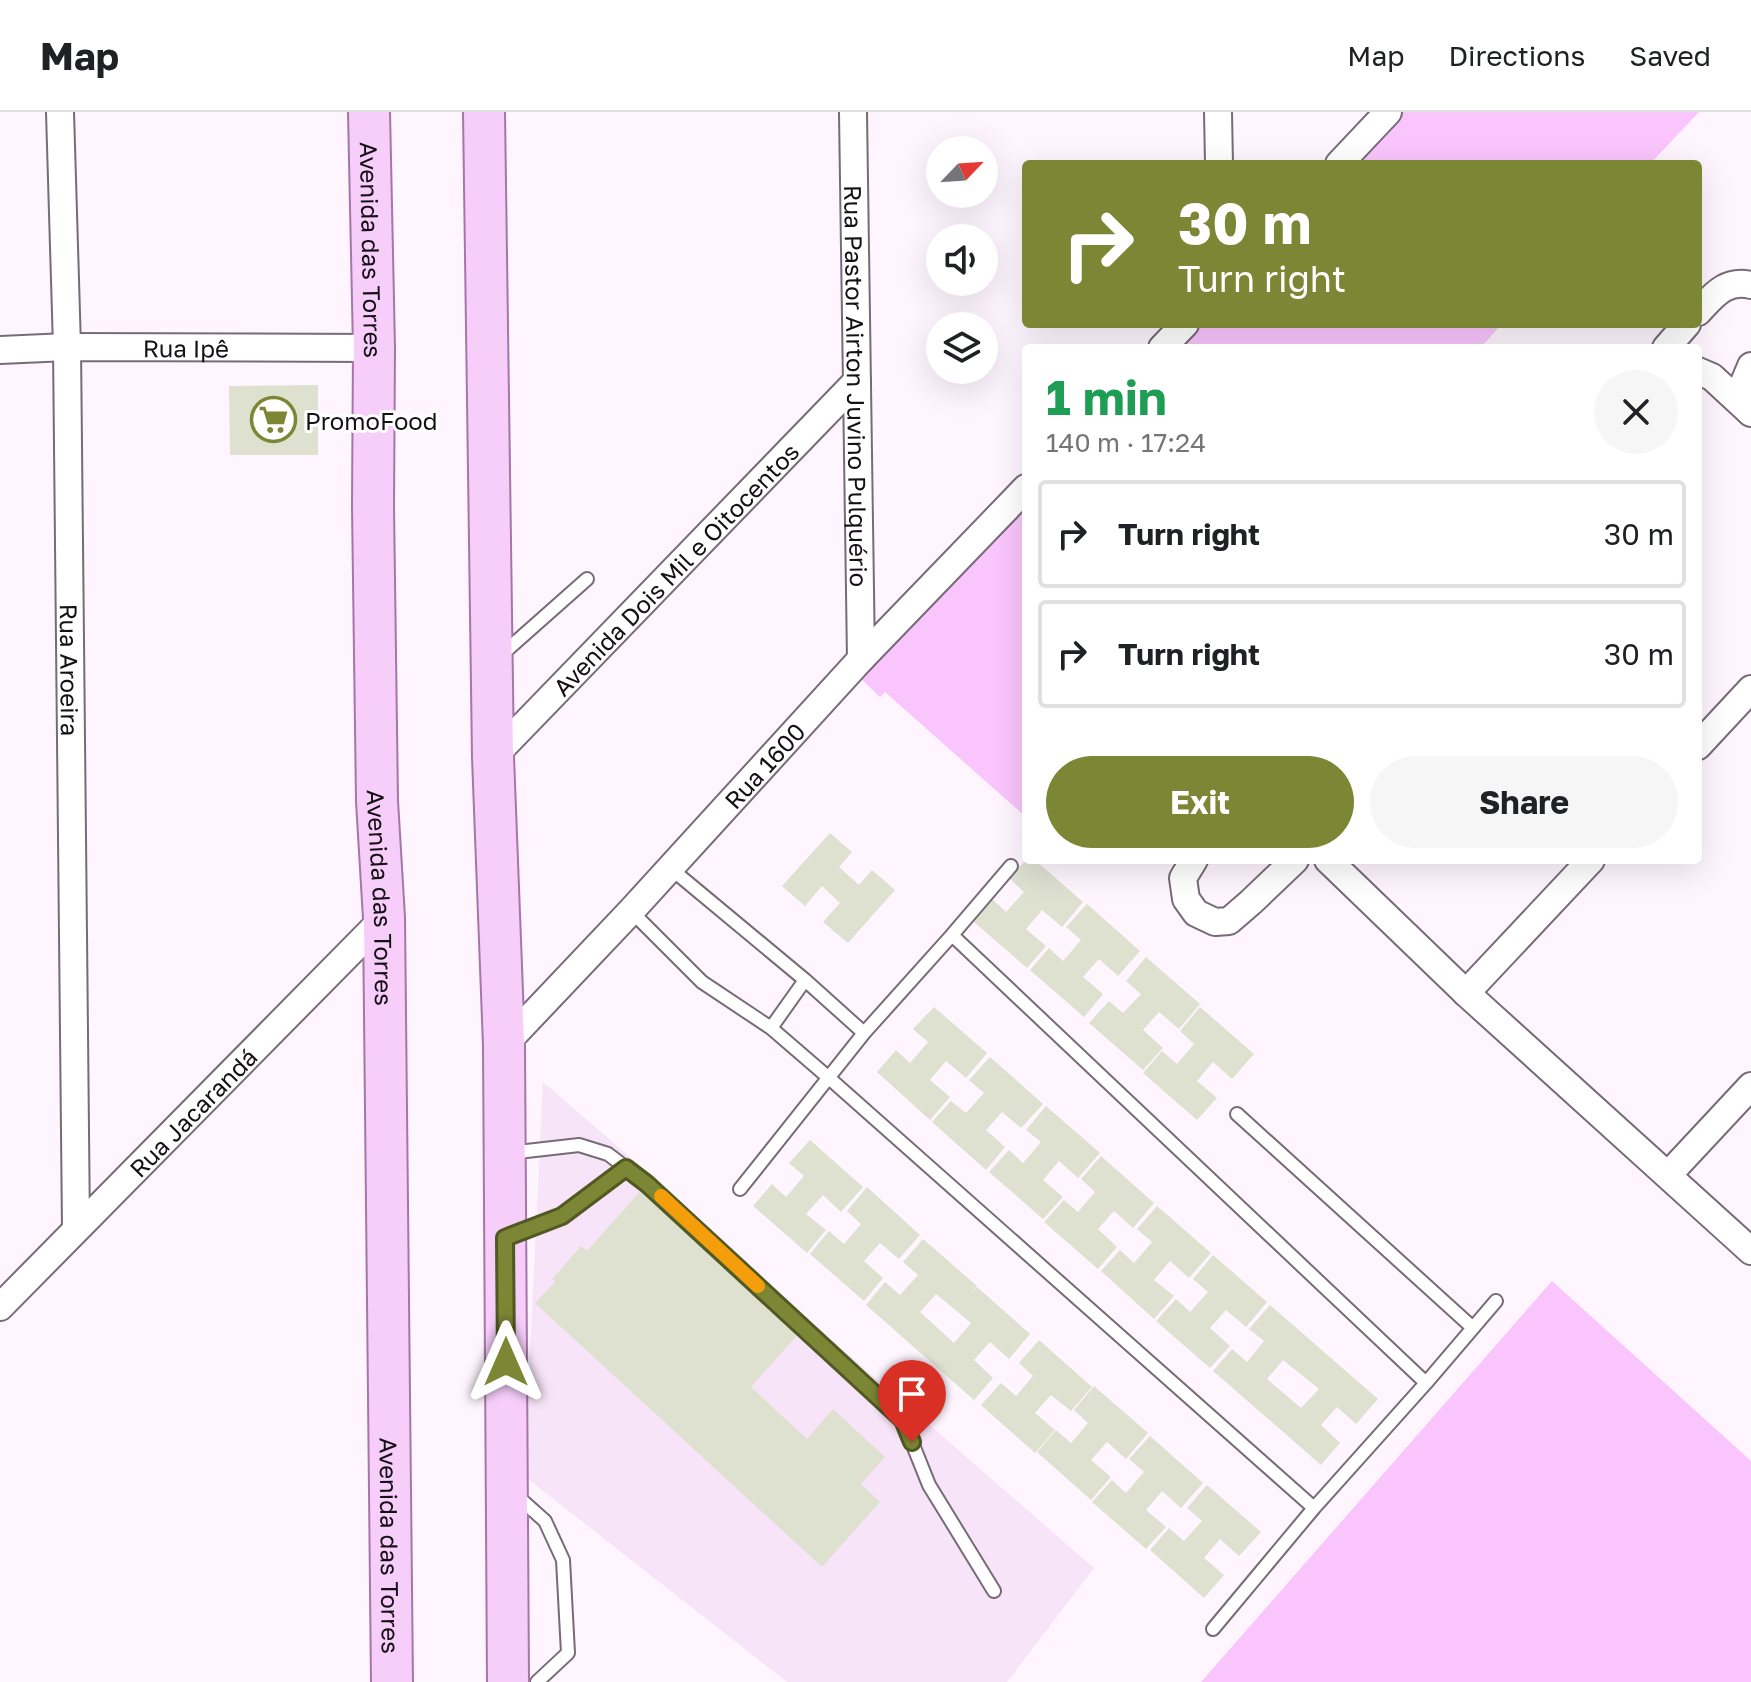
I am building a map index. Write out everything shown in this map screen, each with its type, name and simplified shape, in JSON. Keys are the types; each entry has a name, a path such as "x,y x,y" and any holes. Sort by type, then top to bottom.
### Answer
{"main road":[{"name":"Avenida das Torres","path":"369,112 377,801 384,918 392,1682"},
{"path":"484,112 493,757 504,1045 508,1682"}],"street":[{"name":"Rua Aroeira","path":"60,112 67,347 76,1229"},
{"name":"Rua Pastor Airton Juvino Pulquério","path":"853,112 861,659"},
{"path":"1218,112 1219,160"},
{"path":"1343,160 1388,112"},
{"path":"1702,308 1727,285 1751,285"},
{"path":"1166,344 1181,328"},
{"path":"1670,344 1684,328"},
{"name":"Rua Ipê","path":"0,350 67,347 374,348"},
{"path":"1750,412 1743,385 1751,366"},
{"path":"1702,373 1712,377 1750,412"},
{"name":"Avenida Dois Mil e Oitocentos","path":"493,757 857,381"},
{"name":"Rua 1600","path":"504,1045 861,659 1022,492"},
{"path":"1702,742 1751,689"},
{"path":"1192,864 1183,878 1186,899 1196,913 1215,922 1229,921 1291,864"},
{"path":"1332,864 1466,993 1751,1251"},
{"path":"1466,993 1587,864"},
{"name":"Rua Jacarandá","path":"0,1307 384,918"},
{"path":"1668,1175 1751,1086"}],"lane":[{"path":"492,663 587,579"},
{"path":"740,1189 864,1033 1011,866"},
{"path":"669,867 864,1033"},
{"path":"631,911 702,982 771,1028 1314,1508"},
{"path":"952,935 1426,1383"},
{"path":"771,1028 805,980"},
{"path":"1237,1114 1473,1328"},
{"path":"504,1153 579,1145 608,1154 647,1184 903,1420 929,1485 994,1591"},
{"path":"505,1238 562,1216 626,1168"},
{"path":"1213,1629 1314,1508 1496,1301"},
{"path":"506,1485 545,1521 563,1560 568,1653 537,1682"}],"shaded area":[{"path":"1393,112 1699,112 1654,160 1347,160"},
{"path":"1186,328 1498,328 1484,344 1171,344"},
{"path":"1022,500 1022,813 885,692 880,697 856,674"},
{"path":"543,1082 653,1177 810,1321 1094,1568 1007,1682 787,1682 524,1476"},
{"path":"1552,1281 1751,1461 1751,1682 1201,1682"}],"building":[{"name":"PromoFood","path":"318,385 318,455 230,455 229,386"},
{"path":"830,833 852,852 839,867 859,885 872,870 895,890 848,943 823,922 840,903 822,886 805,906 782,886"},
{"path":"1022,864 1040,864 1083,902 1062,927 1042,910 1026,929 1046,946 1027,968 973,921 992,899 1006,912 1024,892 1009,878"},
{"path":"1087,904 1140,951 1118,976 1099,959 1083,977 1103,994 1084,1017 1030,970 1049,948 1063,961 1081,940 1066,927"},
{"path":"1146,957 1200,1004 1179,1029 1159,1012 1143,1030 1163,1048 1143,1070 1089,1023 1109,1001 1123,1013 1141,994 1126,981"},
{"path":"934,1007 987,1053 966,1078 946,1061 930,1080 950,1097 930,1120 877,1072 896,1050 910,1063 928,1042 913,1029"},
{"path":"1200,1007 1254,1054 1232,1079 1213,1062 1197,1081 1217,1098 1197,1120 1143,1073 1162,1051 1177,1064 1194,1044 1180,1031"},
{"path":"990,1057 1043,1104 1021,1128 1002,1112 986,1130 1005,1147 986,1170 932,1122 951,1101 966,1113 984,1093 969,1080"},
{"path":"1046,1106 1100,1153 1078,1178 1059,1161 1043,1180 1063,1197 1043,1219 989,1172 1009,1150 1023,1163 1041,1142 1026,1130"},
{"path":"810,1140 863,1187 841,1212 823,1195 806,1214 826,1230 807,1253 753,1206 772,1184 786,1197 804,1176 789,1163"},
{"path":"1101,1156 1154,1203 1133,1228 1114,1211 1098,1229 1117,1247 1098,1269 1044,1222 1064,1200 1078,1212 1095,1192 1081,1179"},
{"path":"653,1177 810,1321 751,1387 807,1439 833,1409 885,1457 861,1484 880,1502 822,1567 535,1303 581,1246 587,1251"},
{"path":"867,1187 920,1235 899,1259 880,1243 864,1261 883,1278 864,1301 810,1254 829,1231 844,1244 861,1224 847,1211"},
{"path":"1157,1206 1211,1253 1189,1278 1170,1261 1154,1280 1174,1296 1154,1319 1101,1271 1120,1250 1134,1263 1152,1242 1137,1229"},
{"path":"923,1239 977,1286 970,1294 977,1287 1030,1334 1009,1359 990,1342 974,1360 993,1378 974,1400 866,1305 885,1282 900,1295 918,1275 903,1262","holes":["936,1294 971,1323 954,1343 920,1312"]},
{"path":"1213,1255 1267,1302 1246,1327 1226,1310 1210,1328 1230,1346 1210,1368 1156,1321 1176,1299 1190,1312 1208,1292 1193,1279"},
{"path":"1270,1305 1378,1399 1356,1424 1337,1407 1321,1425 1340,1443 1321,1465 1213,1371 1232,1349 1247,1362 1264,1341 1249,1329","holes":["1283,1360 1319,1389 1301,1408 1267,1379"]},
{"path":"1039,1340 1092,1387 1071,1411 1051,1395 1035,1413 1055,1430 1035,1453 981,1405 1001,1383 1016,1396 1033,1376 1019,1363"},
{"path":"1094,1386 1148,1433 1126,1459 1107,1442 1091,1460 1111,1477 1091,1500 1037,1452 1056,1430 1071,1443 1088,1423 1074,1410"},
{"path":"1150,1436 1203,1483 1181,1508 1162,1491 1146,1510 1166,1527 1146,1549 1092,1502 1112,1480 1126,1493 1144,1472 1129,1459"},
{"path":"1207,1485 1261,1532 1239,1556 1220,1539 1204,1558 1224,1575 1204,1598 1150,1550 1169,1528 1184,1541 1202,1521 1187,1508"}],"slow traffic":[{"path":"661,1196 758,1286"}],"place":[{"name":"PromoFood","path":"274,420"}],"route":[{"path":"506,1362 505,1238 562,1216 626,1168 903,1420 912,1442"}]}
